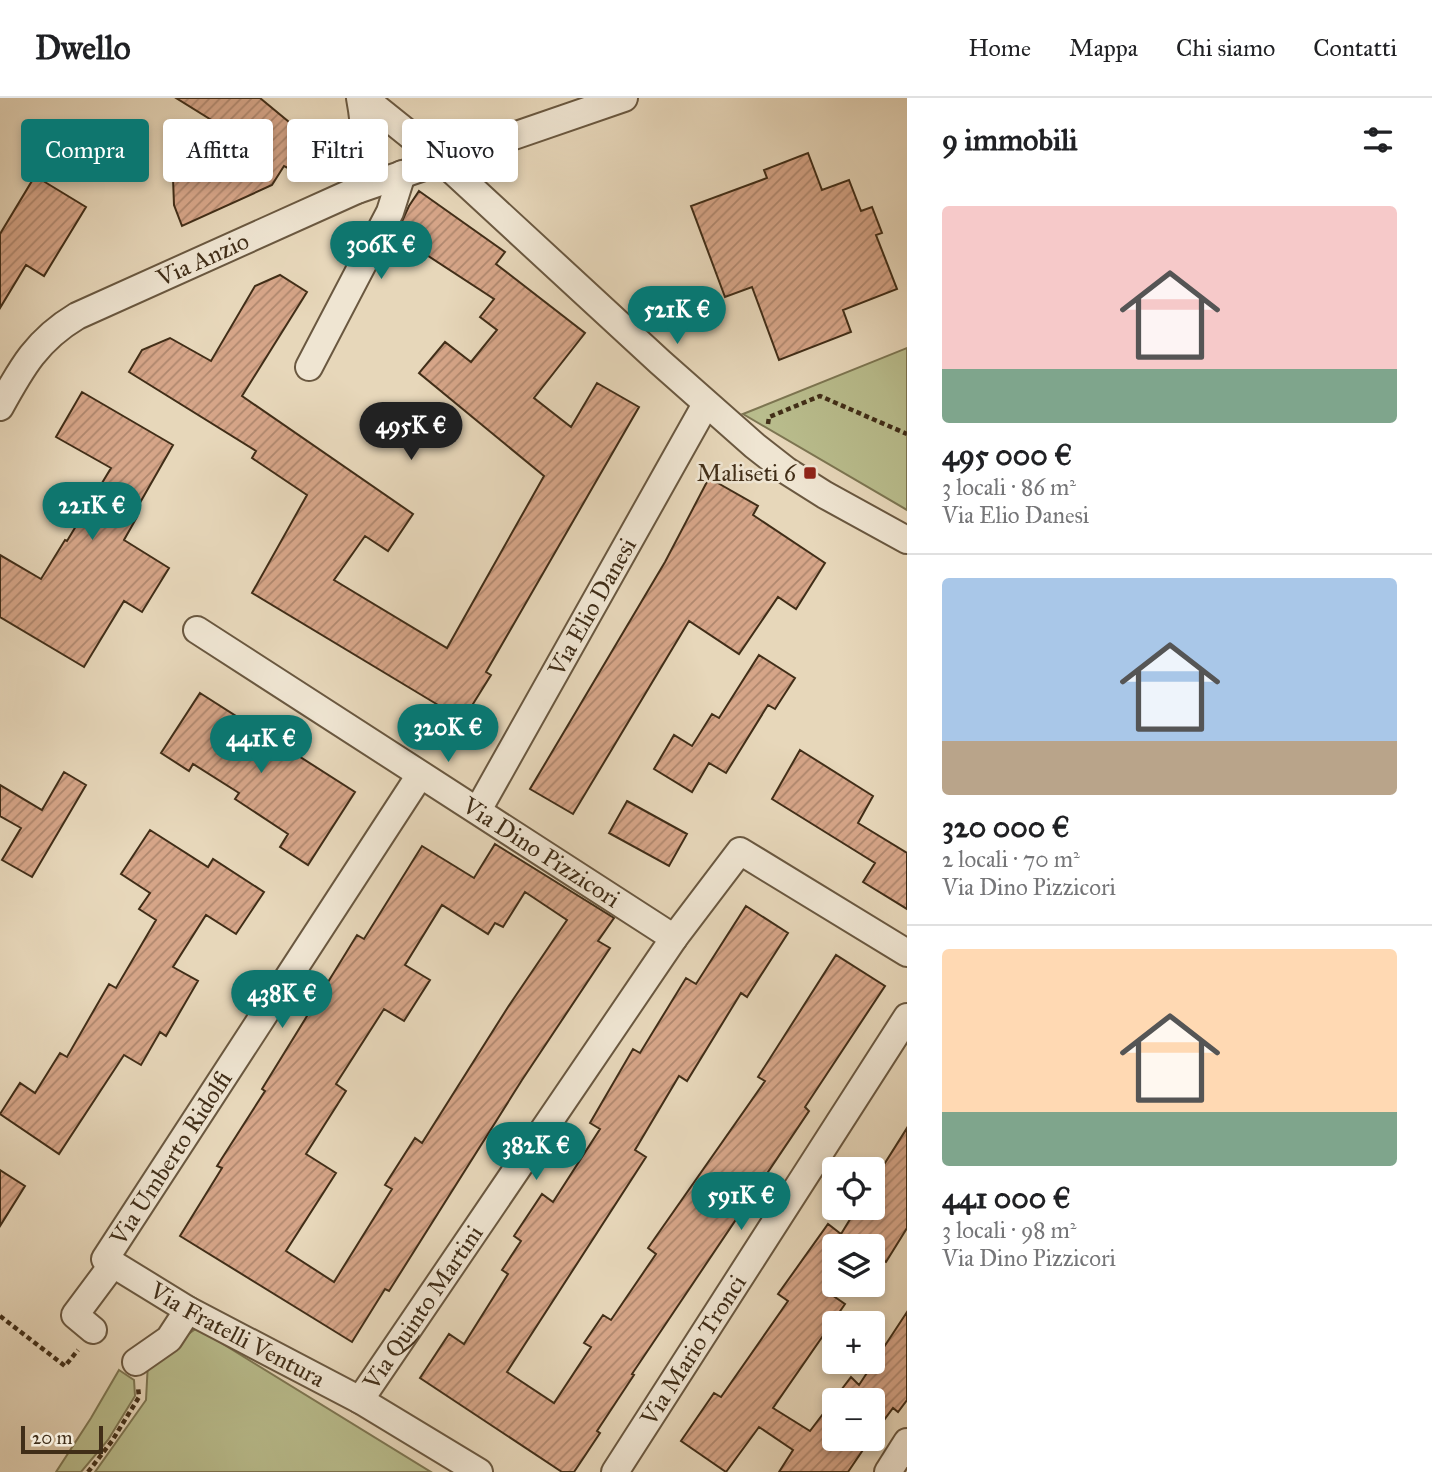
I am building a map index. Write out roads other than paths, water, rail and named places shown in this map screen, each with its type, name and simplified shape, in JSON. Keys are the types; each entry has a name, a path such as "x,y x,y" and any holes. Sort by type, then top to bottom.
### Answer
{"street":[{"path":"362,98 402,129"},
{"path":"357,190 363,166 365,138 362,98"},
{"name":"Via Anzio","path":"518,134 624,98"},
{"path":"309,367 390,212 402,174"},
{"name":"Via Anzio","path":"0,407 10,365 56,328 77,316 357,190 402,174"},
{"path":"465,182 706,404 787,471 907,540"},
{"name":"Via Elio Danesi","path":"478,810 706,404"},
{"name":"Via Dino Pizzicori","path":"197,630 674,938"},
{"name":"Via Umberto Ridolfi","path":"93,1330 75,1315 420,775"},
{"name":"Via Quinto Martini","path":"360,1400 674,938 740,851 907,953"},
{"name":"Via Mario Tronci","path":"615,1472 907,1017"},
{"name":"Via Fratelli Ventura","path":"109,1261 188,1310 360,1400 480,1472"},
{"path":"136,1362 169,1339 188,1310"},
{"path":"888,1472 907,1442"}],"place":[{"name":"Maliseti 6","path":"810,473"}]}
